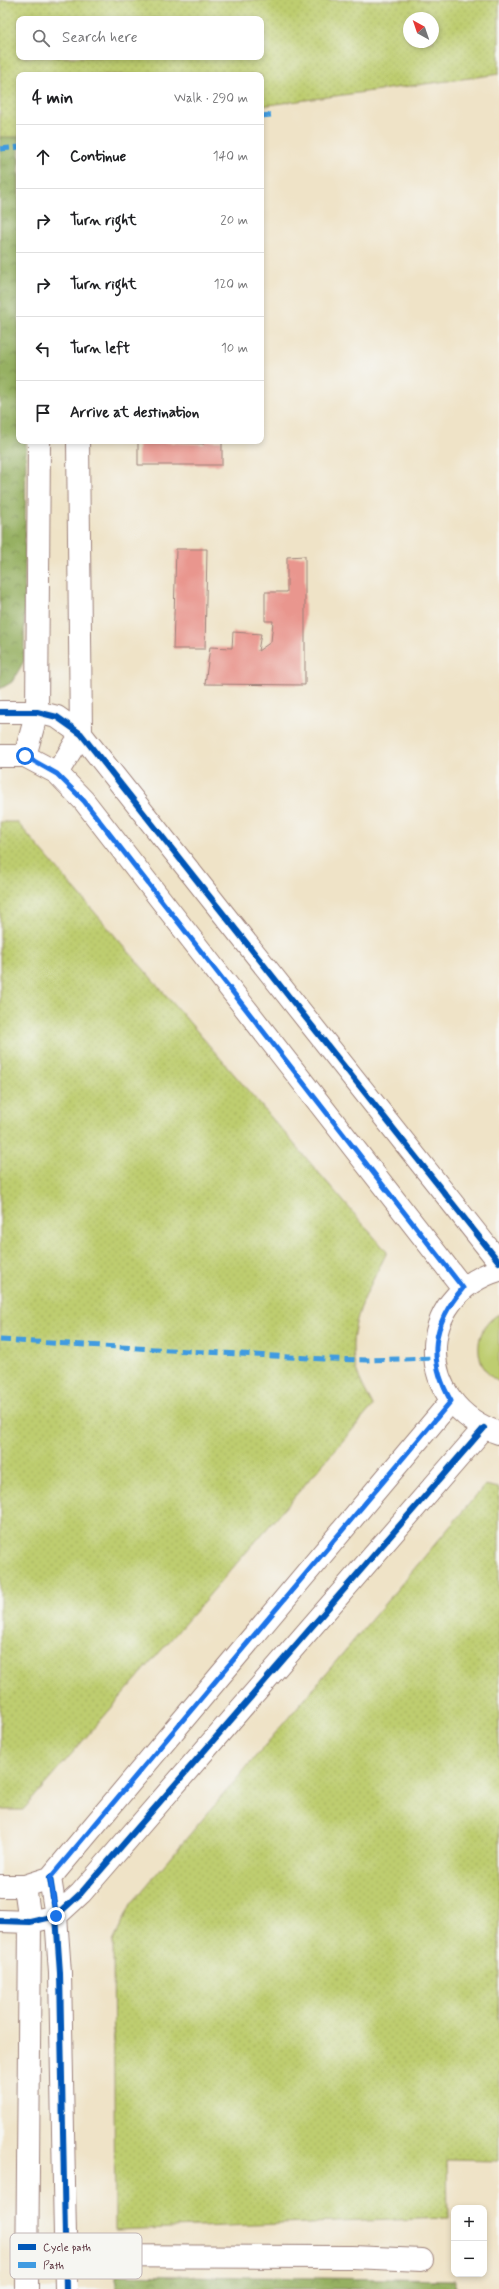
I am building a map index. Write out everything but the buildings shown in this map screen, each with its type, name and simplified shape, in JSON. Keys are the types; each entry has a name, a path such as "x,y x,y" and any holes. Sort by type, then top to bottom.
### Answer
{"street":[{"path":"25,756 37,712 39,444"},
{"path":"57,774 81,734 78,444"},
{"path":"0,712 37,712 57,717 81,734 499,1262"},
{"path":"0,756 25,756 57,774 84,801 463,1288"},
{"path":"0,1921 30,1922 56,1916 87,1887 492,1430 472,1421 451,1401 438,1373 435,1358 436,1338 441,1320 450,1303 463,1288 476,1280 499,1270"},
{"path":"0,1886 25,1886 50,1878 451,1401"},
{"path":"50,1878 56,1916 61,2023 65,2233"},
{"path":"25,1886 30,1922 27,2233"},
{"path":"142,2256 352,2257 422,2260"},
{"path":"27,2279 27,2289"},
{"path":"66,2279 66,2289"}],"green space":[{"path":"0,0 499,0 499,74 264,106 264,72 16,72 16,137 0,140"},
{"path":"0,137 16,137 16,444 26,444 24,661 12,682 0,689"},
{"path":"0,822 17,822 387,1252 361,1308 353,1338 353,1354 356,1369 373,1406 23,1810 0,1810"},
{"path":"499,1314 499,1382 490,1376 484,1367 480,1358 479,1348 480,1338 484,1329 490,1320"},
{"path":"485,1485 499,1488 499,2161 447,2160 448,2218 115,2230 113,1942 131,1904"},
{"path":"142,2275 456,2280 456,2289 116,2289 116,2279 142,2279"}],"marked path":[{"path":"264,116 271,115"},
{"path":"0,149 16,147"},
{"path":"0,1340 325,1359 367,1360 435,1358"}],"cycle path":[{"path":"0,712 37,712 57,717 81,734 499,1262"},
{"path":"0,1921 30,1922 56,1916 81,1893 484,1428"},
{"path":"50,1878 56,1916 60,1973 65,2233"},
{"path":"66,2279 66,2289"}],"route":[{"path":"25,756 57,774 84,801 463,1288 450,1303 441,1320 436,1338 435,1358 438,1373 443,1388 451,1401 50,1878 56,1916"}]}
